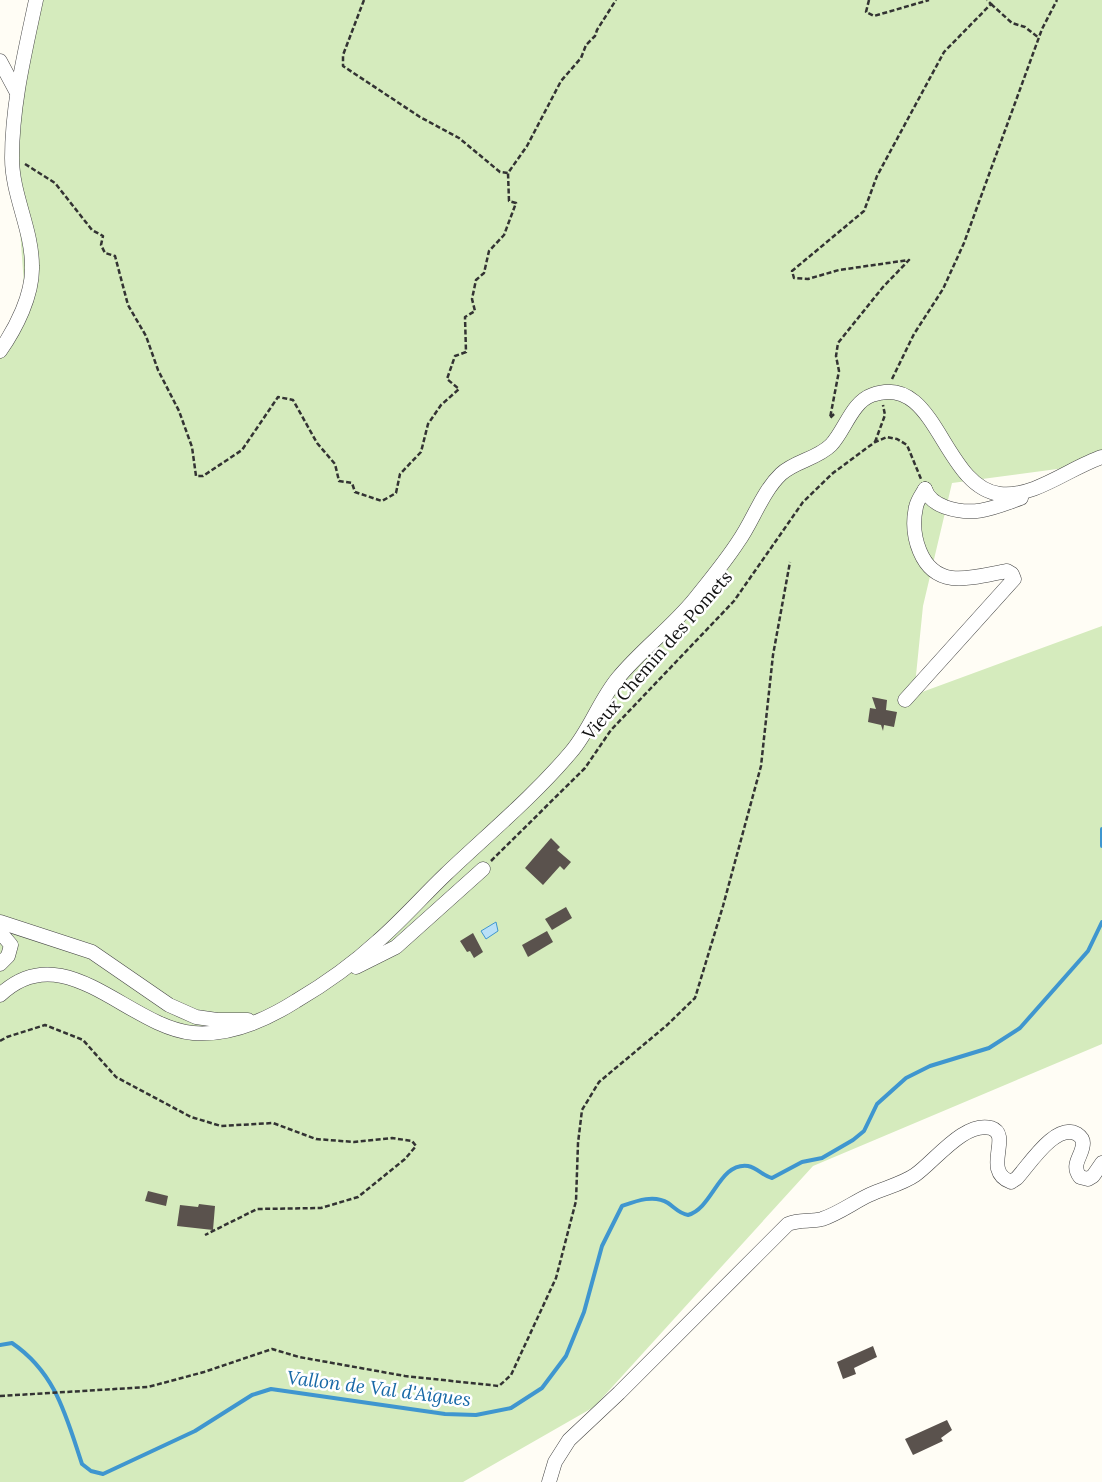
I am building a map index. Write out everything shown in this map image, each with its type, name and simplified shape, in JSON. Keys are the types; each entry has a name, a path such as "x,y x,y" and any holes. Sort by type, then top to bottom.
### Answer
{"street":[{"path":"0,351 17,322 28,292 32,266 14,181 12,157 16,91 36,0"},
{"path":"0,61 16,91"},
{"path":"0,995 22,979 58,975 80,980 147,1018 176,1030 211,1033 237,1028 258,1020 293,1003 322,984 375,944 547,779 580,740 615,682 692,603 727,558 776,480 788,469 826,450 838,436 860,402 884,393 905,396 923,409 961,469 982,488 1006,494 1033,488 1102,457"},
{"path":"925,489 927,494 939,504 962,512 990,510 1022,497 1057,478"},
{"path":"905,700 1014,579 1012,574 1006,571 952,578 934,571 924,562 917,538 916,506 925,489"},
{"path":"322,984 396,947 483,869"},
{"path":"0,922 92,952 170,1005 196,1017 217,1020 258,1020"},
{"path":"0,932 11,945 8,956 0,964"},
{"path":"549,1482 557,1457 575,1434 633,1380 788,1224 823,1218 870,1194 915,1176 966,1132 982,1127 995,1130 999,1136 998,1171 1001,1176 1011,1182 1018,1178 1049,1142 1065,1132 1073,1132 1080,1136 1082,1140 1083,1145 1076,1167 1080,1177 1088,1179 1094,1176 1102,1163"}],"path":[{"path":"364,0 343,55 343,66 420,117 459,138 500,172 508,173"},
{"path":"12,157 55,183 92,230 103,236 101,245 104,253 115,256 128,305 146,336 158,370 179,411 192,447 196,476 204,476 242,450 278,397 293,400 317,443 335,464 339,482 352,484 355,492 382,500 396,493 400,474 421,452 428,424 441,405 459,389 447,379 455,356 466,352 465,317 475,311 472,298 476,280 484,273 489,251 504,235 516,204 509,202 508,173 527,146 561,81 581,58 586,45 595,36 596,30 616,0"},
{"path":"869,0 866,12 874,16 929,0"},
{"path":"987,0 1012,23 1024,27 1039,38"},
{"path":"875,442 886,415 884,393 914,334 943,289 964,243 1039,38 1057,0"},
{"path":"838,412 830,418 839,371 836,356 838,344 883,287 909,260 839,270 808,279 794,278 792,271 864,211 881,168 944,52 991,4"},
{"path":"875,442 887,437 897,439 907,445 925,489"},
{"name":"Vieux Chemin des Pomets","path":"483,869 585,768 611,730 734,601 804,502 833,473 875,442"},
{"path":"0,1396 148,1387 204,1372 272,1349 299,1357 433,1379 499,1386 511,1375 556,1278 576,1201 578,1143 582,1110 599,1082 666,1026 695,998 723,906 761,766 773,655 790,562"},
{"path":"0,1041 6,1037 44,1025 83,1040 116,1077 191,1116 221,1126 273,1123 316,1139 354,1142 392,1138 412,1141 416,1146 405,1159 358,1197 321,1208 257,1209 206,1236"}],"green space":[{"path":"34,0 1102,0 1102,463 952,483 923,606 914,695 1102,626 1102,1044 813,1166 594,1407 463,1482 0,1482 0,348 13,327 24,285 19,216 10,178"}],"water":[{"path":"496,922 498,931 486,939 481,931"}],"building":[{"path":"872,697 887,700 886,710 897,712 894,727 884,725 883,731 881,725 868,722 870,708 876,709"},
{"path":"551,838 560,847 557,850 571,862 564,870 560,866 543,885 525,868"},
{"path":"566,907 572,918 552,930 545,919"},
{"path":"547,931 553,942 528,957 522,945"},
{"path":"473,933 483,952 474,958 470,951 467,952 460,941"},
{"path":"148,1191 168,1196 166,1206 145,1201"},
{"path":"199,1204 215,1206 213,1230 177,1226 180,1205 198,1207"},
{"path":"873,1346 877,1357 854,1368 856,1374 843,1379 837,1362"},
{"path":"947,1420 952,1430 941,1438 943,1441 913,1455 905,1439"}],"waterway":[{"name":"Vallon de Val d'Aigues","path":"1102,829 1102,846"},
{"name":"Vallon de Val d'Aigues","path":"0,1345 12,1343 39,1368 58,1397 82,1464 91,1471 103,1474 195,1431 252,1395 271,1389 445,1414 476,1415 511,1408 542,1388 566,1356 584,1312 602,1246 622,1206 645,1199 657,1199 663,1200 680,1212 688,1215 697,1211 723,1178 730,1171 738,1167 752,1167 772,1178 802,1162 822,1158 853,1140 864,1131 877,1104 906,1078 930,1066 989,1048 1020,1028 1088,951 1102,922"}]}
